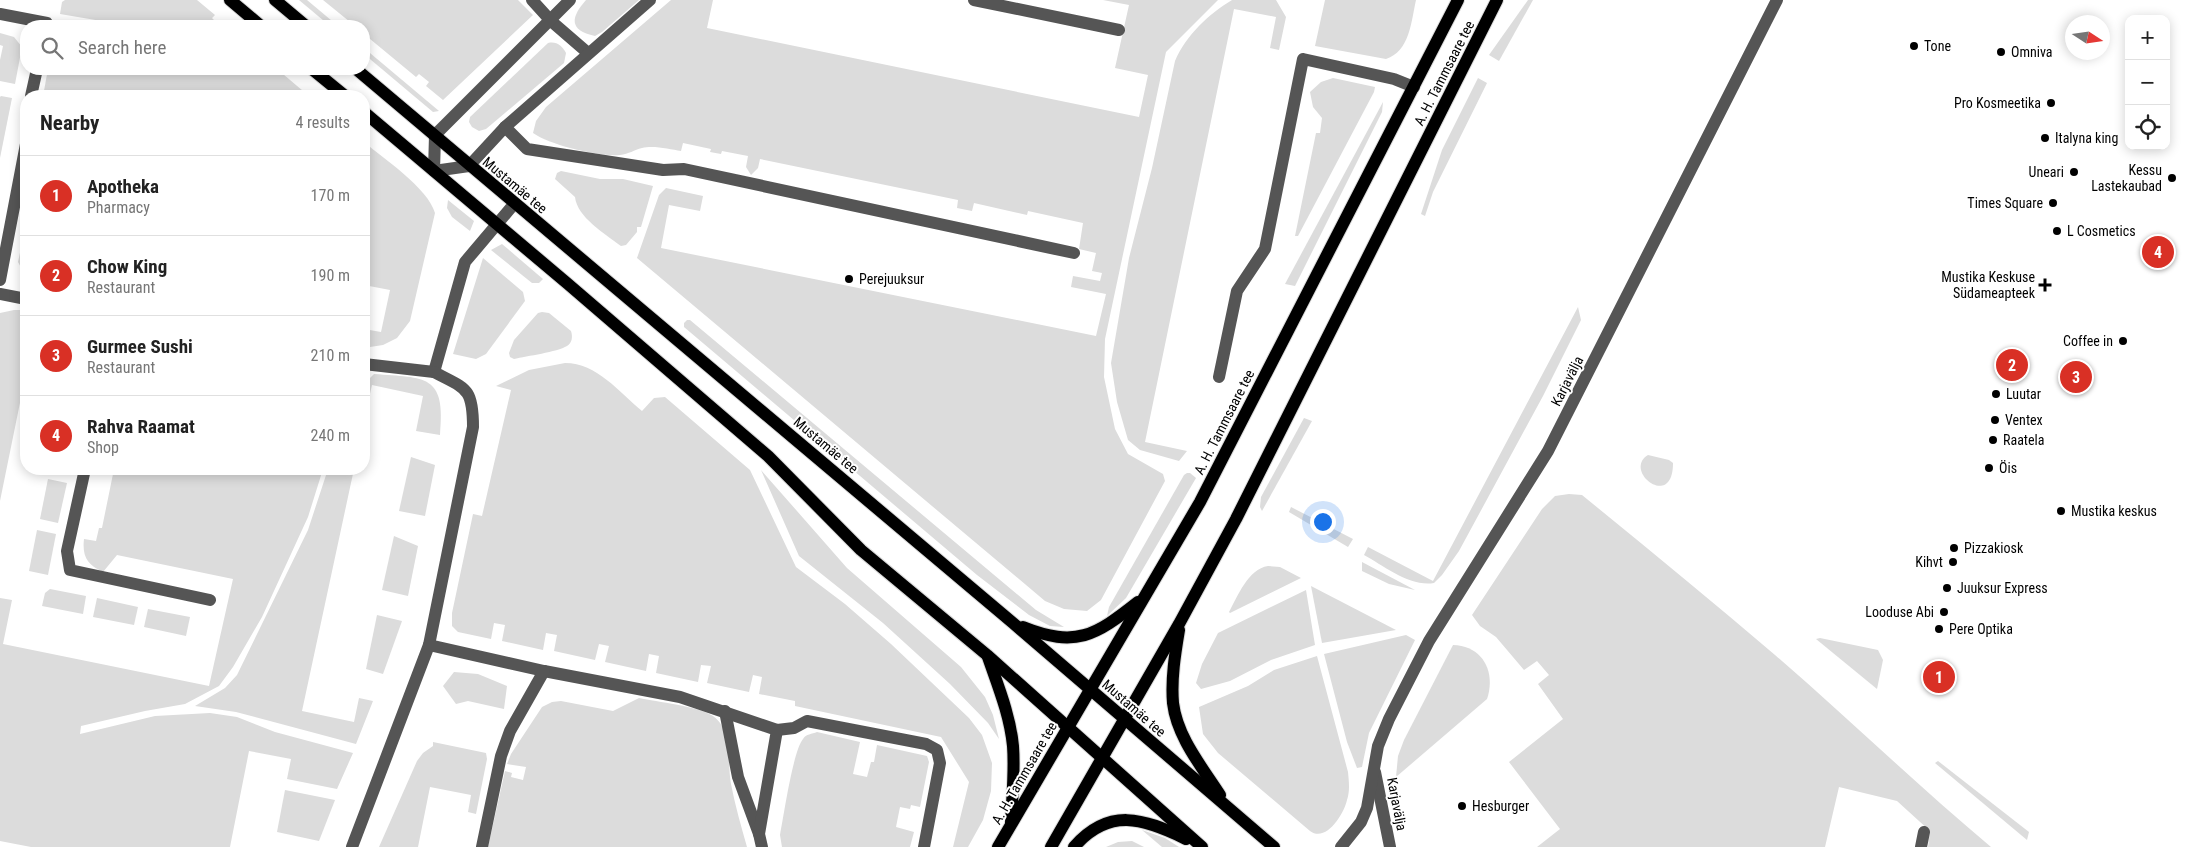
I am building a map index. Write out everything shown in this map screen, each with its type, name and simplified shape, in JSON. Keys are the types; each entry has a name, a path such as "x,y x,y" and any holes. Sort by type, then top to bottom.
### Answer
{"main road":[{"path":"230,0 254,20"},
{"path":"275,0 299,20"},
{"name":"A. H. Tammsaare tee","path":"998,847 1200,502 1458,0"},
{"name":"A. H. Tammsaare tee","path":"1051,847 1179,624 1236,519 1497,0"},
{"path":"319,75 338,90"},
{"name":"Mustamäe tee","path":"363,75 1013,623 1274,847"},
{"path":"370,117 768,456 861,550 987,654 1201,846"},
{"path":"1013,623 1047,636 1080,637 1110,624 1144,597"},
{"path":"1179,624 1173,680 1173,704 1185,740 1228,808"},
{"path":"987,654 1004,705 1013,745 1013,786 1010,826"},
{"path":"1074,847 1086,835 1100,826 1110,821 1126,819 1153,824 1201,846"}],"street":[{"path":"532,0 551,21 588,54"},
{"path":"570,0 435,135 434,170 470,166 505,127 650,0"},
{"path":"974,0 1119,30"},
{"name":"Karjavälja","path":"1342,847 1361,822 1366,808 1378,746 1389,719 1429,642 1548,452 1777,0"},
{"path":"0,14 31,20"},
{"path":"1219,377 1237,291 1265,249 1302,58 1394,79 1414,87"},
{"path":"32,90 36,75"},
{"path":"505,127 527,149 663,170 684,169 1074,253"},
{"path":"0,280 20,175"},
{"path":"434,372 465,262 514,204"},
{"path":"0,294 20,298"},
{"path":"352,847 429,645 473,420 473,406 466,389 434,372 370,365"},
{"path":"83,475 68,551 70,570 210,600"},
{"path":"429,645 544,671 680,697 777,730 794,728 808,721 926,744 937,750 940,763 924,847"},
{"path":"482,847 501,756 510,731 544,671"},
{"path":"725,711 738,778 762,847"},
{"path":"759,834 777,730"},
{"name":"Karjavälja","path":"1374,768 1390,847"},
{"path":"1921,847 1924,832"}],"shaded area":[{"path":"65,0 197,0 215,15 212,18 214,20 96,20 60,14 62,2"},
{"path":"299,0 307,0 331,20 323,20"},
{"path":"323,0 518,0 533,15 443,100 426,86 429,82 419,74 416,77 370,39 370,20 348,20"},
{"path":"586,0 639,0 595,36 580,30 575,22 577,12"},
{"path":"671,0 713,0 707,28 1139,117 1148,75 1115,68 1129,5 1103,0 1218,0 1166,52 1105,339 1104,377 1115,429 1128,454 1163,474 1165,481 1101,600 1087,611 1064,609 1045,601 637,258 659,195 666,188 703,196 700,211 669,205 661,248 1096,336 1106,294 1071,287 1073,276 1100,281 1102,273 1092,271 1096,253 1079,249 1083,223 1028,211 1027,215 974,203 972,211 957,208 958,200 760,159 758,168 751,175 746,167 748,156 722,151 721,154 710,152 711,149 683,143 681,151 646,147 623,154 611,155 562,146 533,133 536,121 546,107"},
{"path":"1232,0 1276,0 1286,17 1279,50 1270,48 1276,17 1234,9 1145,442 1187,451 1179,461 1140,450 1128,440 1117,402 1111,363 1129,258 1152,168 1175,61 1185,42 1199,26"},
{"path":"1325,0 1416,0 1411,26 1405,43 1400,50 1386,59 1315,46"},
{"path":"1528,0 1533,0 1499,61 1489,55"},
{"path":"0,33 14,37 20,44 20,58 15,84 0,81 0,60 3,46 0,45"},
{"path":"548,43 557,43 563,48 566,53 564,63 486,129 479,131 472,127 469,122 470,117"},
{"path":"370,53 439,111 433,112 370,59"},
{"path":"47,75 284,75 302,90 44,90"},
{"path":"1333,78 1375,87 1374,92 1298,236 1295,236 1316,133 1320,133 1322,118 1313,107 1310,92 1321,82"},
{"path":"1478,78 1487,83 1433,192 1425,216 1421,214 1442,150"},
{"path":"0,97 12,98 0,158"},
{"path":"1383,102 1382,112 1295,286 1285,284"},
{"path":"370,147 415,184 431,203 435,213 410,321 397,338 383,345 370,347 370,330 381,332 390,290 370,286"},
{"path":"561,171 600,179 623,179 653,186 641,227 637,227 637,232 626,245 621,246 586,218 575,197 555,179 557,173"},
{"path":"448,200 474,221 470,231 452,217 447,208"},
{"path":"502,244 543,279 539,283 532,283 491,250"},
{"path":"483,258 523,292 525,301 486,354 476,359 453,354"},
{"path":"1578,307 1581,320 1543,396 1459,551 1442,575 1434,583 1416,582 1398,575 1364,555 1368,547 1433,581"},
{"path":"20,310 20,403 0,501 0,313"},
{"path":"538,313 549,313 571,331 572,338 570,343 567,346 549,352 514,359 510,357 509,353 514,340"},
{"path":"690,320 1036,610 1064,627 1050,626 1029,615 977,575 684,327 684,323"},
{"path":"565,363 577,364 597,373 616,387 642,411 654,398 665,397 750,470 796,567 845,604 891,644 969,718 982,735 992,763 991,791 983,820 968,847 953,847 969,782 941,737 795,706 795,701 759,694 762,677 753,675 749,692 707,683 711,666 701,665 698,682 656,673 659,656 649,654 646,671 605,662 609,646 599,644 595,660 554,651 557,635 546,633 543,650 502,641 505,625 494,623 491,639 458,632 452,626 452,613 473,514 482,516 511,390 496,386 529,370"},
{"path":"374,374 407,377 429,383 440,400 440,435 416,431 423,396 372,385 370,394 370,378"},
{"path":"1304,418 1312,421 1262,511 1260,507 1261,497"},
{"path":"1648,455 1669,460 1673,463 1671,477 1665,484 1658,486 1644,477 1641,470 1642,462"},
{"path":"411,457 435,465 425,516 399,511"},
{"path":"761,470 847,568 961,667 985,697 993,715 999,739 988,723 950,684 883,623 799,556"},
{"path":"1187,473 1196,478 1126,598 1107,616 1109,607 1184,475"},
{"path":"113,475 321,475 308,517 262,617 233,667 219,686 185,704 81,726 80,734 155,716 210,713 237,717 275,732 353,753 337,789 287,779 291,759 249,751 230,847 31,847 0,841 0,598 12,600 3,644 209,686 233,579 117,555 103,572 89,563 84,550 84,539 96,541 99,528 102,528"},
{"path":"326,475 353,475 302,711 354,722 359,698 373,701 356,744 236,712 195,706 225,688 237,675 308,530"},
{"path":"48,479 67,483 58,523 40,519"},
{"path":"1582,495 1727,615 1991,847 1928,847 1930,831 1897,801 1839,787 1825,847 1537,847 1560,829 1509,762 1563,719 1538,684 1549,675 1537,661 1524,670 1496,637 1480,626 1472,615 1542,509 1555,496"},
{"path":"1291,507 1353,539 1348,547 1289,512"},
{"path":"37,530 56,534 48,575 29,571"},
{"path":"394,536 418,546 408,596 382,590"},
{"path":"1362,562 1415,590 1389,584 1362,571"},
{"path":"1268,566 1280,567 1301,578 1230,613 1244,584 1255,572"},
{"path":"1311,586 1396,630 1322,643"},
{"path":"50,589 86,596 83,614 42,606 45,593"},
{"path":"1306,590 1315,645 1271,660 1230,681 1201,689 1196,683 1202,664 1218,633"},
{"path":"97,598 138,607 134,625 93,617"},
{"path":"148,609 190,617 186,636 144,627"},
{"path":"377,615 402,621 383,674 366,669"},
{"path":"1406,635 1415,640 1369,733 1362,767 1357,768 1347,742 1324,654"},
{"path":"1820,638 1878,650 1883,660 1877,689 1816,639"},
{"path":"1453,645 1463,646 1472,650 1485,662 1490,679 1487,699 1396,777 1398,756 1404,740"},
{"path":"1317,656 1348,772 1349,786 1345,806 1338,819 1328,830 1316,834 1310,831 1218,753 1203,734 1199,707 1248,686 1274,670"},
{"path":"454,672 478,674 507,686 504,709 468,701 456,704 443,686"},
{"path":"639,698 698,710 713,716 719,722 726,738 731,784 747,847 488,847 505,771 512,773 511,777 523,780 526,767 507,764 511,754 542,707 552,702 561,701 613,711"},
{"path":"817,732 860,742 853,774 867,777 871,762 874,762 877,745 927,756 929,762 920,807 911,805 910,809 900,807 896,827 914,832 910,847 782,847 780,835 789,784 799,746 804,737"},
{"path":"433,742 486,753 487,759 476,814 468,812 471,795 430,787 418,847 379,847 417,761 423,753 433,746"},
{"path":"1938,761 2029,832 2027,840 1935,763"},
{"path":"285,790 335,800 319,841 277,832"},
{"path":"1142,830 1165,838 1179,847 1162,847"},
{"path":"1132,841 1144,847 1106,847 1118,842"}],"place":[{"name":"Tone","path":"1914,46"},
{"name":"Omniva","path":"2001,52"},
{"name":"Pro Kosmeetika","path":"2051,103"},
{"name":"Italyna king","path":"2045,138"},
{"name":"Uneari","path":"2074,172"},
{"name":"Kessu Lastekaubad","path":"2172,178"},
{"name":"Times Square","path":"2053,203"},
{"name":"L Cosmetics","path":"2057,231"},
{"name":"Rahva Raamat","path":"2158,252"},
{"name":"Perejuuksur","path":"849,279"},
{"name":"Mustika Keskuse Südameapteek","path":"2045,285"},
{"name":"Coffee in","path":"2123,341"},
{"name":"Chow King","path":"2012,365"},
{"name":"Gurmee Sushi","path":"2076,377"},
{"name":"Luutar","path":"1996,394"},
{"name":"Ventex","path":"1995,420"},
{"name":"Raatela","path":"1993,440"},
{"name":"Öis","path":"1989,468"},
{"name":"Mustika keskus","path":"2061,511"},
{"name":"Pizzakiosk","path":"1954,548"},
{"name":"Kihvt","path":"1953,562"},
{"name":"Juuksur Express","path":"1947,588"},
{"name":"Looduse Abi","path":"1944,612"},
{"name":"Pere Optika","path":"1939,629"},
{"name":"Apotheka","path":"1939,677"},
{"name":"Hesburger","path":"1462,806"}]}
